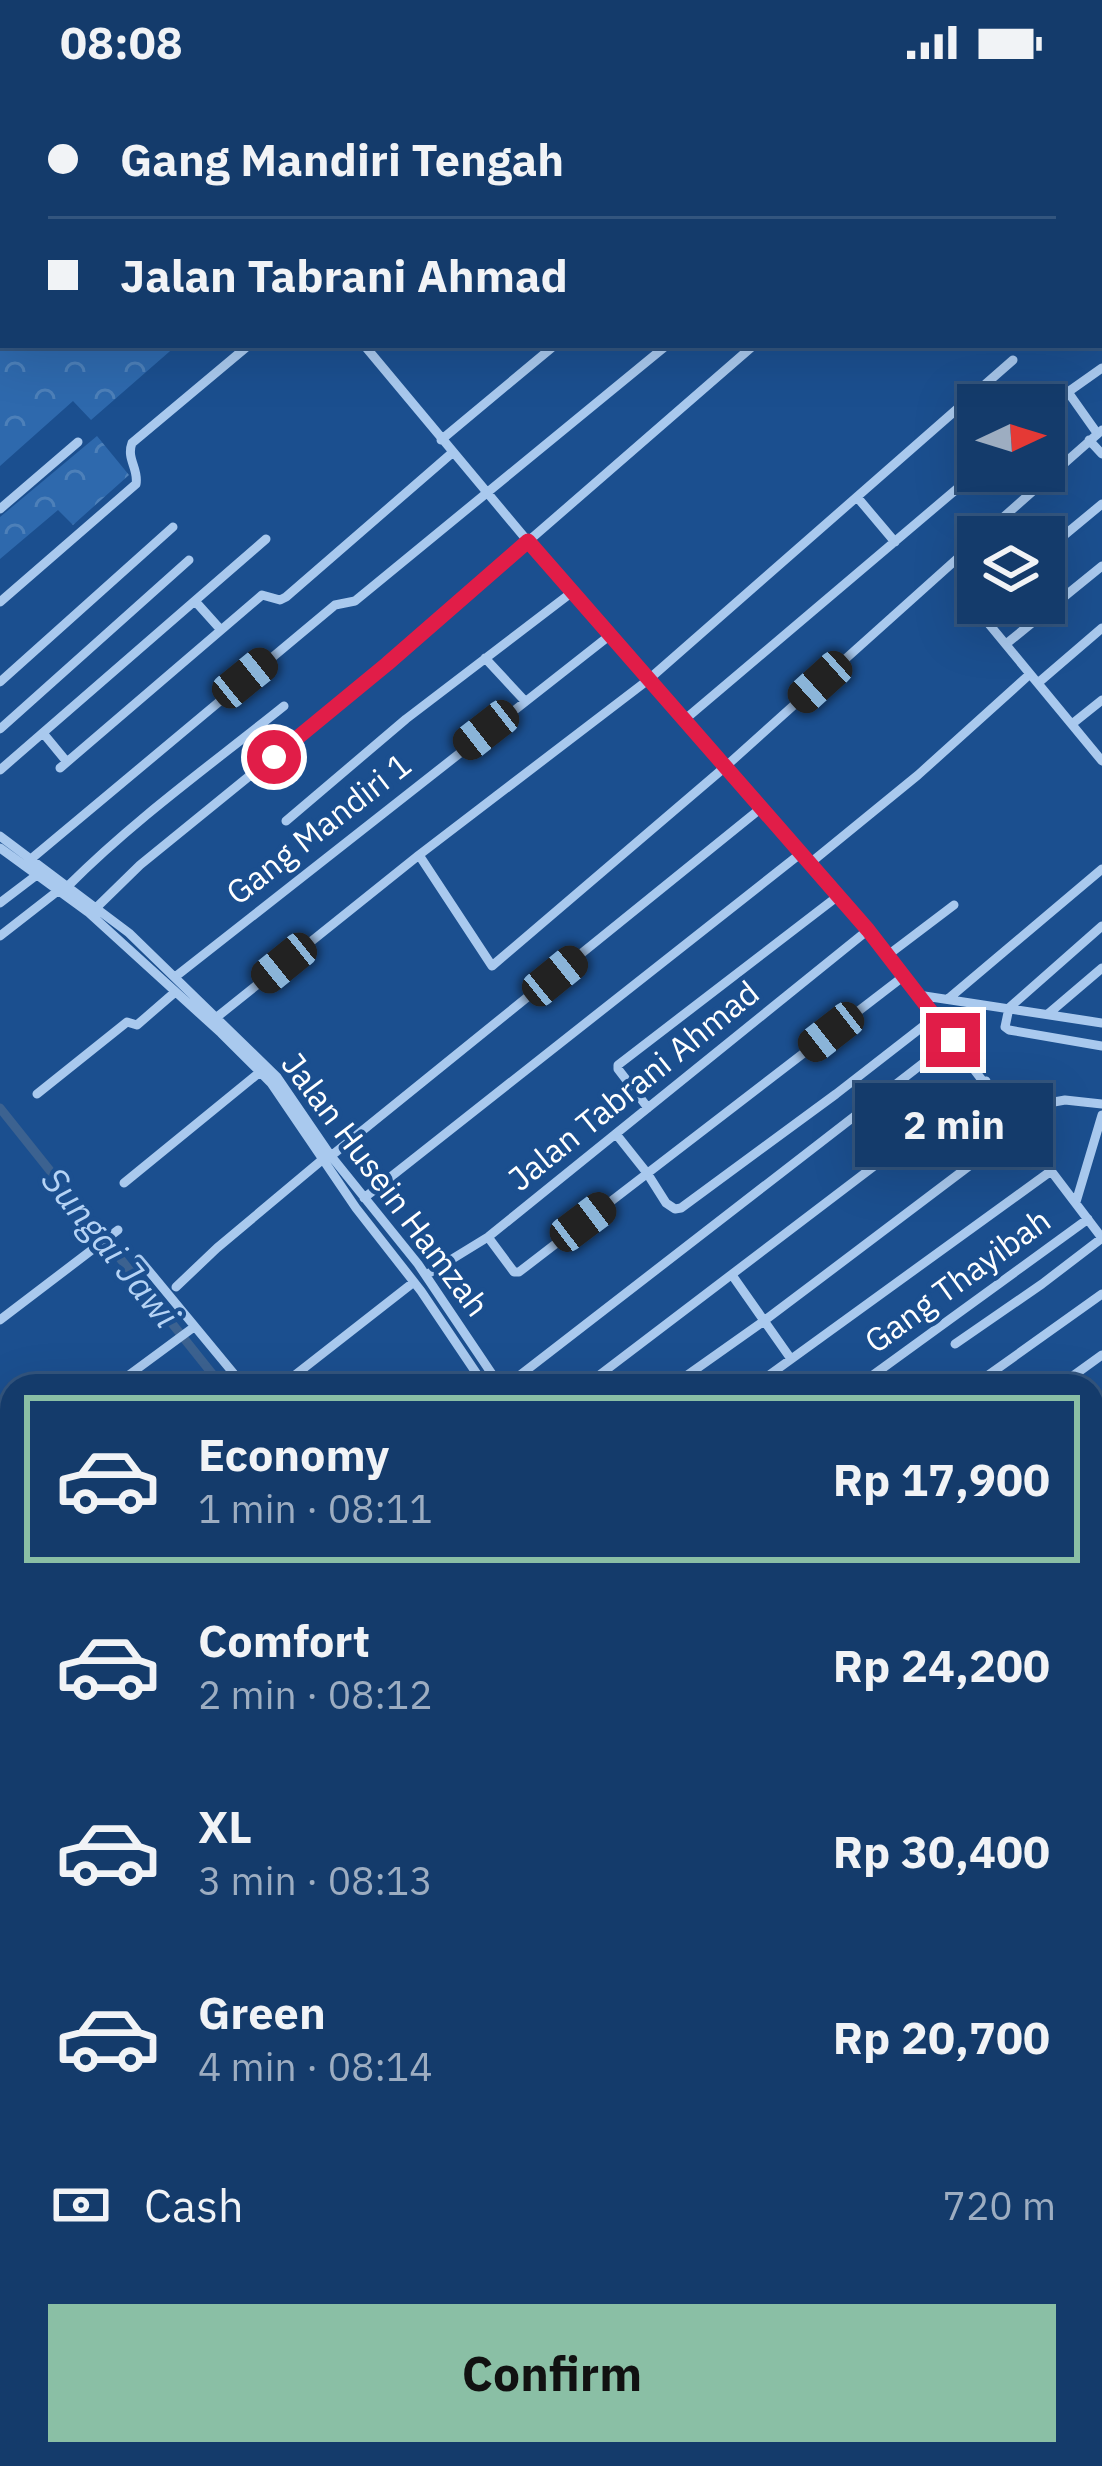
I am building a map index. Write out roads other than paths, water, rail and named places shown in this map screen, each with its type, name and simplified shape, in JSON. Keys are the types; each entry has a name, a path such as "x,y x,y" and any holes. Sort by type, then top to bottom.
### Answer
{"street":[{"path":"0,602 136,484 131,443 245,348"},
{"path":"368,348 571,592 868,930 1018,1130 1095,1222 1102,1238 955,1344"},
{"path":"442,440 551,348"},
{"path":"31,859 335,605 355,601 663,348"},
{"path":"97,907 140,865 372,676 751,348"},
{"path":"217,1017 648,680 1013,360"},
{"path":"1065,395 1102,368"},
{"path":"1068,392 1096,434 1102,454"},
{"path":"1005,516 1096,434"},
{"path":"0,509 78,442"},
{"path":"43,733 64,765 262,596 286,597 452,453"},
{"path":"683,721 957,489"},
{"path":"857,497 895,542"},
{"path":"1065,535 1102,504"},
{"path":"0,682 173,527"},
{"path":"0,770 266,539"},
{"path":"419,855 492,966 725,767 957,559"},
{"path":"0,730 189,560"},
{"path":"1006,644 1102,566"},
{"path":"286,821 377,743 571,592"},
{"path":"195,602 221,631"},
{"path":"989,624 1102,761"},
{"path":"809,864 1102,628"},
{"name":"Gang Mandiri 1","path":"176,976 609,636"},
{"path":"485,658 524,700"},
{"path":"1072,724 1102,700"},
{"path":"0,936 284,706"},
{"path":"176,1287 217,1248 760,809"},
{"name":"Jalan Husein Hamzah","path":"0,836 64,887 174,993 217,1017 277,1078 327,1158 426,1275 495,1374"},
{"name":"Jalan Husein Hamzah","path":"0,848 97,907 176,976 327,1158 477,1374"},
{"path":"364,1198 800,854"},
{"path":"948,999 1102,869"},
{"path":"0,903 38,874"},
{"path":"649,1108 617,1065 838,896"},
{"path":"888,955 954,905"},
{"path":"1101,1043 1006,1029 1009,1008 1102,926"},
{"name":"Jalan Tabrani Ahmad","path":"426,1275 488,1237 868,930"},
{"path":"1048,1014 1102,968"},
{"path":"488,1237 514,1272 519,1272 904,976"},
{"path":"37,1094 127,1022 137,1025 174,993"},
{"path":"918,994 1102,1023"},
{"path":"616,1134 668,1206 688,1205 935,1017"},
{"path":"1059,1039 1064,1017"},
{"path":"519,1374 953,1040"},
{"path":"124,1184 260,1072"},
{"path":"601,1374 986,1082"},
{"path":"689,1374 1056,1101 1102,1104"},
{"path":"1075,1203 1096,1157 1102,1115"},
{"path":"771,1374 1051,1171"},
{"name":"Gang Thayibah","path":"874,1374 1095,1222"},
{"path":"0,1320 114,1233"},
{"path":"140,1259 227,1374"},
{"path":"732,1275 791,1360"},
{"path":"296,1374 414,1282"},
{"path":"990,1374 1102,1294"},
{"path":"130,1374 191,1329"},
{"path":"1076,1374 1102,1355"}],"waterway":[{"name":"Sungai Jawi","path":"0,1108 212,1374"}]}
